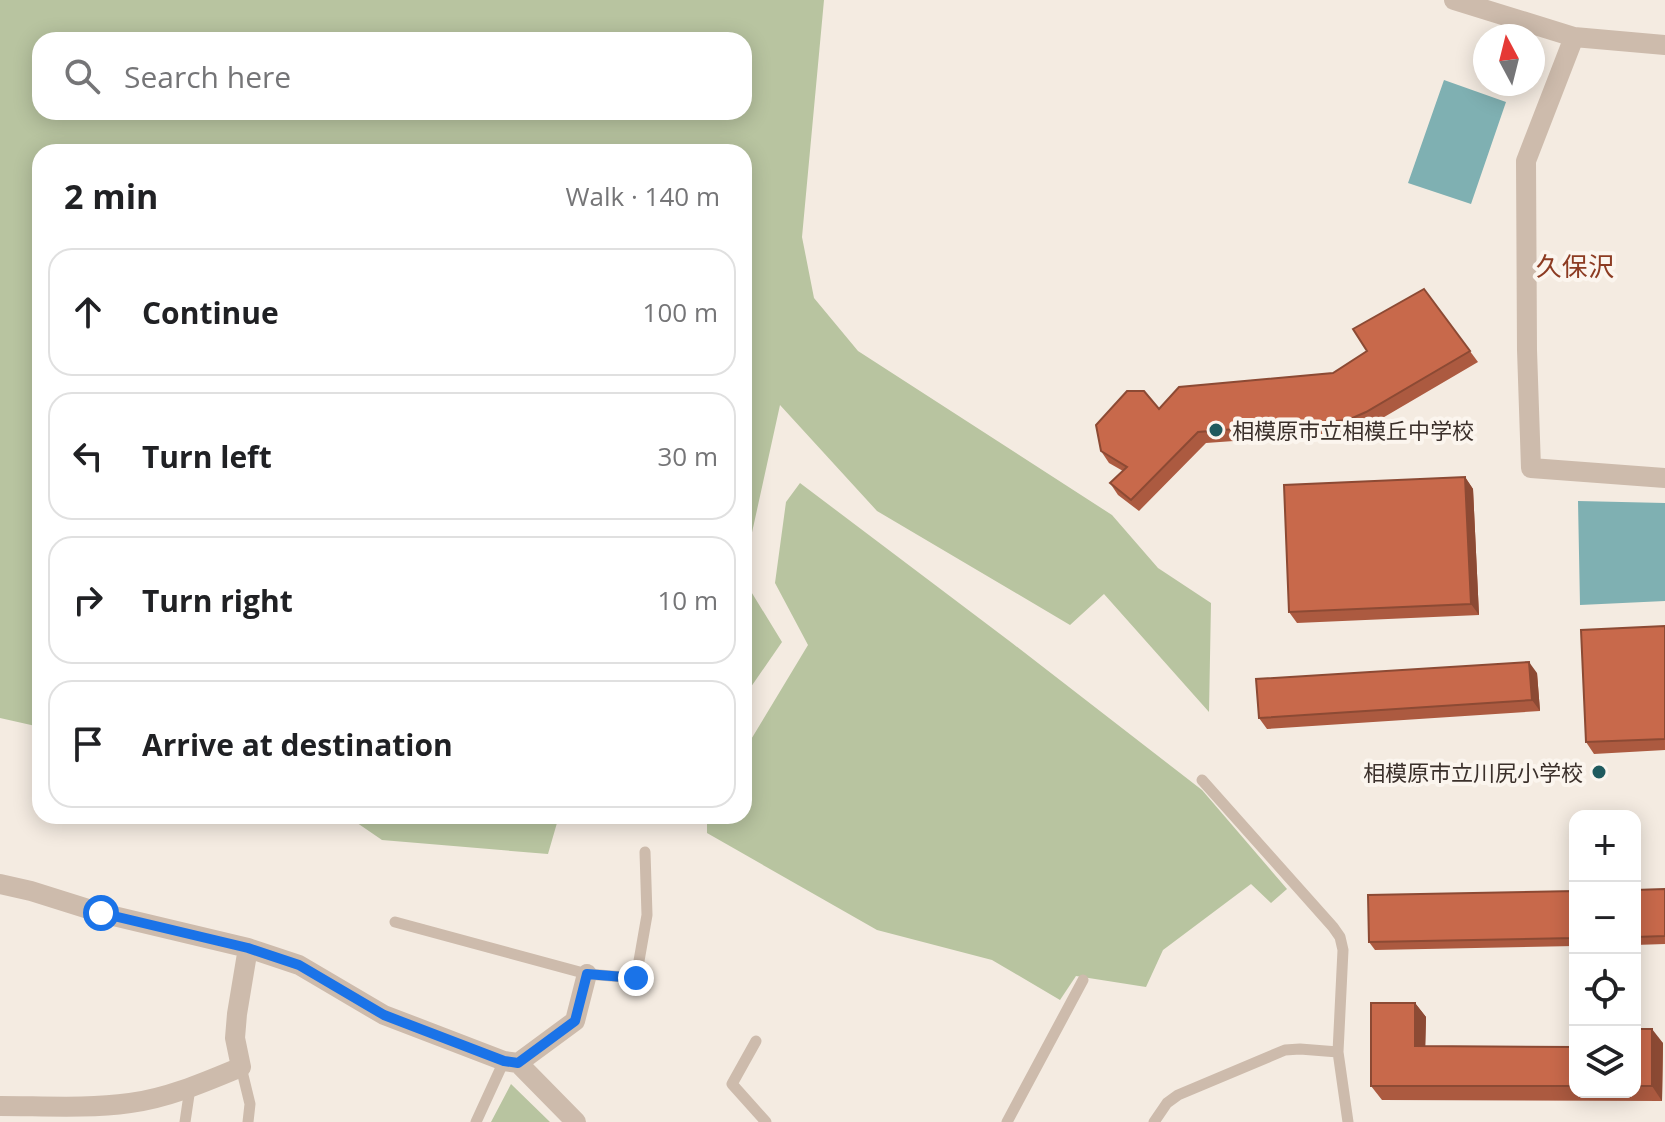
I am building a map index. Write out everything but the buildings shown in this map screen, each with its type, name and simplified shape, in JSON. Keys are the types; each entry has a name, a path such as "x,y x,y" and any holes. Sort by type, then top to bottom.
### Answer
{"street":[{"path":"1454,0 1574,37 1665,45"},
{"path":"1574,37 1526,161 1531,468 1665,478"},
{"path":"0,884 101,913 248,948 299,965 384,1015 511,1062 576,1122"},
{"path":"0,1106 76,1114 190,1088 241,1067 235,1038 248,948"},
{"path":"511,1062 575,1021 587,974"}],"lane":[{"path":"1202,780 1340,937 1343,950 1338,1052 1348,1122"},
{"path":"395,922 587,974 636,978 647,915 645,852"},
{"path":"1007,1122 1083,980"},
{"path":"756,1041 732,1084 766,1122"},
{"path":"1154,1122 1167,1103 1178,1095 1285,1050 1338,1052"},
{"path":"476,1122 511,1062"},
{"path":"241,1067 250,1104 248,1122"},
{"path":"185,1122 190,1088"}],"green space":[{"path":"0,0 824,0 802,237 814,298 858,351 1112,515 1158,568 1211,603 1209,712 1104,594 1070,625 877,511 780,405 752,533 752,144 32,144 32,725 0,718"},
{"path":"800,483 1012,643 1202,790 1287,889 1271,903 1251,884 1163,950 1146,987 1076,976 1060,1000 992,960 877,930 707,833 707,824 752,824 752,738 808,645 775,583 786,502"},
{"path":"752,593 782,642 752,685"},
{"path":"359,824 557,824 548,854 382,840"},
{"path":"511,1084 550,1122 491,1122"}],"water":[{"path":"1444,80 1473,90 1473,96 1489,96 1506,102 1471,204 1408,183"},
{"path":"1578,501 1665,503 1665,601 1580,605"}],"place":[{"name":"相模原市立相模丘中学校","path":"1216,430"},
{"name":"相模原市立川尻小学校","path":"1599,772"}],"district":[{"name":"久保沢","path":"1575,266"}],"route":[{"path":"101,913 248,948 299,965 384,1015 504,1061 518,1063 575,1021 587,974 636,978"}]}
